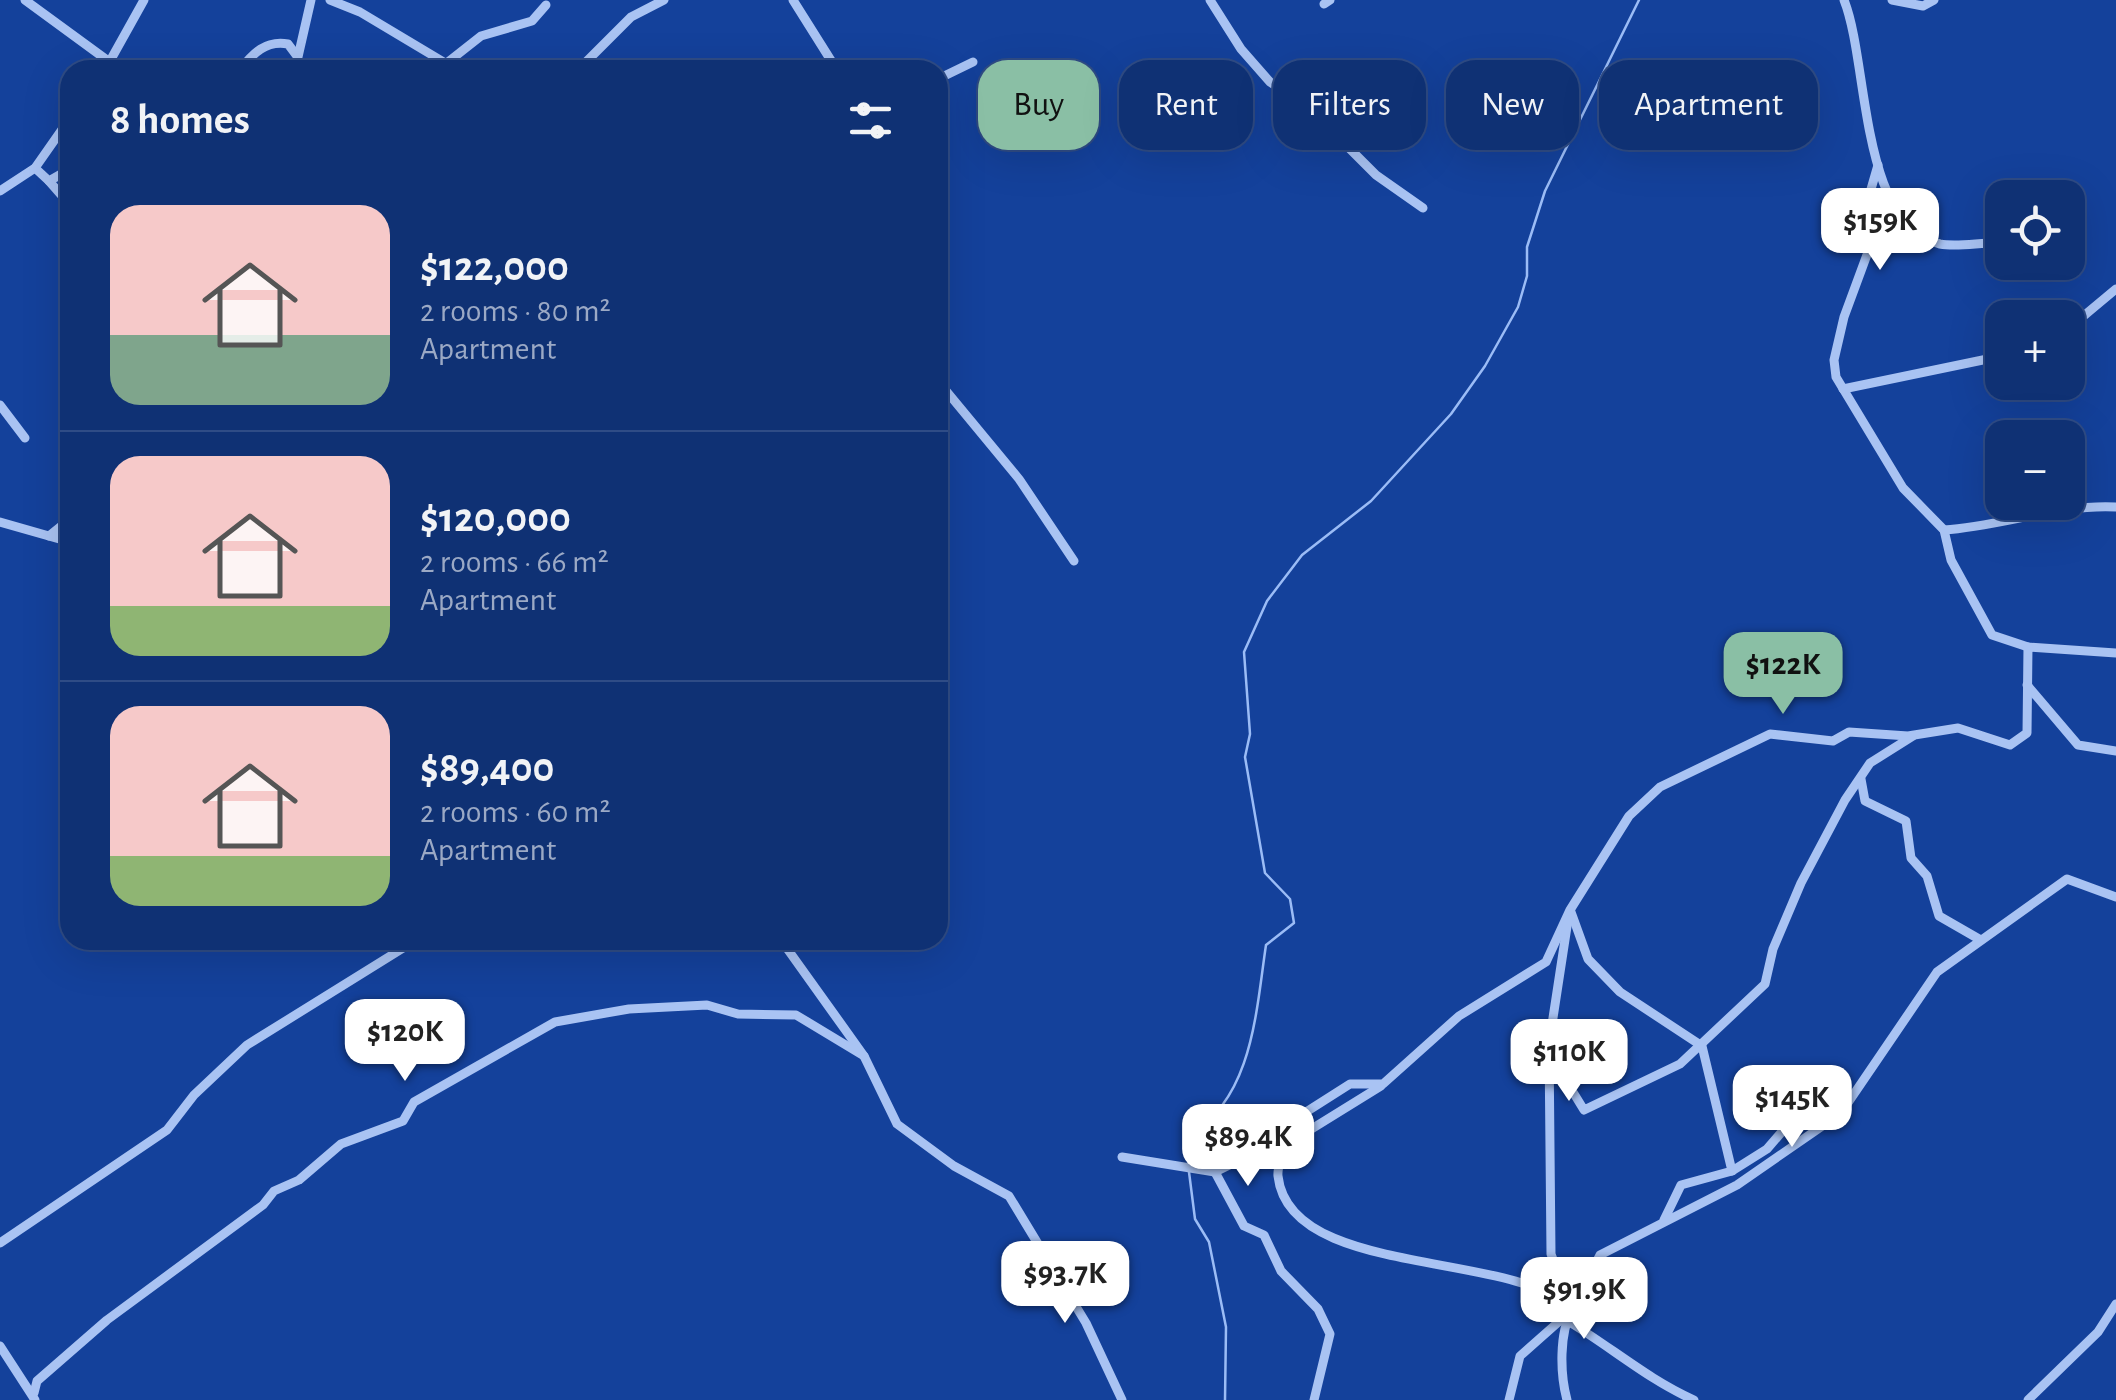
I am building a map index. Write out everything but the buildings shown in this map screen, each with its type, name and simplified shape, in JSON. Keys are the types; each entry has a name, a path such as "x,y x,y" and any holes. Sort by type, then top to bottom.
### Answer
{"street":[{"path":"26,0 101,60"},
{"path":"111,60 144,0"},
{"path":"296,60 311,0"},
{"path":"330,0 444,60"},
{"path":"588,60 631,17 664,0"},
{"path":"793,0 831,60"},
{"path":"1210,0 1241,49 1270,82 1308,108 1376,175 1423,208"},
{"path":"1844,0 1878,165 1908,228 1940,244 1985,243"},
{"path":"1892,0 1923,6 1934,0"},
{"path":"451,60 481,36 532,21 546,5"},
{"path":"250,60 264,46 278,42 288,44 297,56"},
{"path":"948,75 973,62"},
{"path":"0,191 35,168 60,132"},
{"path":"1878,165 1867,203 1868,252 1834,360 1843,389 1903,488 1944,530 1951,560 1992,635 2028,647 2116,654"},
{"path":"35,168 60,194"},
{"path":"48,181 60,174"},
{"path":"2085,315 2116,289"},
{"path":"1843,389 1985,360"},
{"path":"948,396 1019,479 1074,561"},
{"path":"0,405 25,438"},
{"path":"1944,530 2054,515 2080,505 2116,507"},
{"path":"0,522 60,539"},
{"path":"48,536 60,527"},
{"path":"1572,1310 1556,1296 1528,1283 1464,1272 1327,1237 1291,1210 1277,1175 1284,1146 1383,1084 1459,1016 1546,962 1570,910 1628,816 1660,787 1770,734 1833,741 1848,732 1916,735 1958,728 2010,745 2027,732 2028,647"},
{"path":"2027,685 2078,745 2116,751"},
{"path":"1549,1054 1584,1110 1680,1064 1702,1046 1765,984 1773,949 1801,883 1870,762 1916,735"},
{"path":"1861,776 1865,801 1906,821 1911,858 1927,876 1938,916 1979,939"},
{"path":"1567,1400 1562,1382 1566,1320 1600,1255 1738,1185 1842,1110 1938,972 1979,939 2068,880 2116,898"},
{"path":"1570,910 1588,959 1620,992 1702,1046 1732,1170"},
{"path":"1570,910 1549,1054 1551,1254 1572,1310"},
{"path":"0,1243 167,1130 194,1095 247,1045 400,950"},
{"path":"788,950 864,1056 897,1124 954,1166 1009,1196 1086,1323 1122,1400"},
{"path":"35,1396 37,1380 107,1320 263,1205 279,1188 299,1180 341,1144 402,1121 414,1102 427,1093 556,1022 629,1009 707,1005 738,1014 796,1015 864,1056"},
{"path":"1122,1157 1215,1172 1256,1152 1284,1126 1350,1084 1383,1084"},
{"path":"1662,1223 1681,1185 1732,1170 1767,1149 1786,1127 1842,1110"},
{"path":"1215,1172 1244,1226 1264,1235 1281,1271 1318,1310 1330,1334 1314,1400"},
{"path":"2028,1400 2098,1332 2116,1304"},
{"path":"1509,1400 1520,1356 1572,1310"},
{"path":"1566,1320 1620,1352 1652,1382 1694,1400"},
{"path":"0,1346 35,1396"}],"waterway":[{"path":"1188,1165 1190,1135 1211,1119 1239,1076 1254,1024 1266,945 1294,923 1290,899 1265,873 1245,757 1250,734 1244,652 1267,601 1302,555 1371,501 1451,414 1485,366 1518,307 1527,276 1527,247 1545,191 1639,0"},
{"path":"1189,1172 1195,1219 1209,1242 1226,1327 1225,1400"}]}
